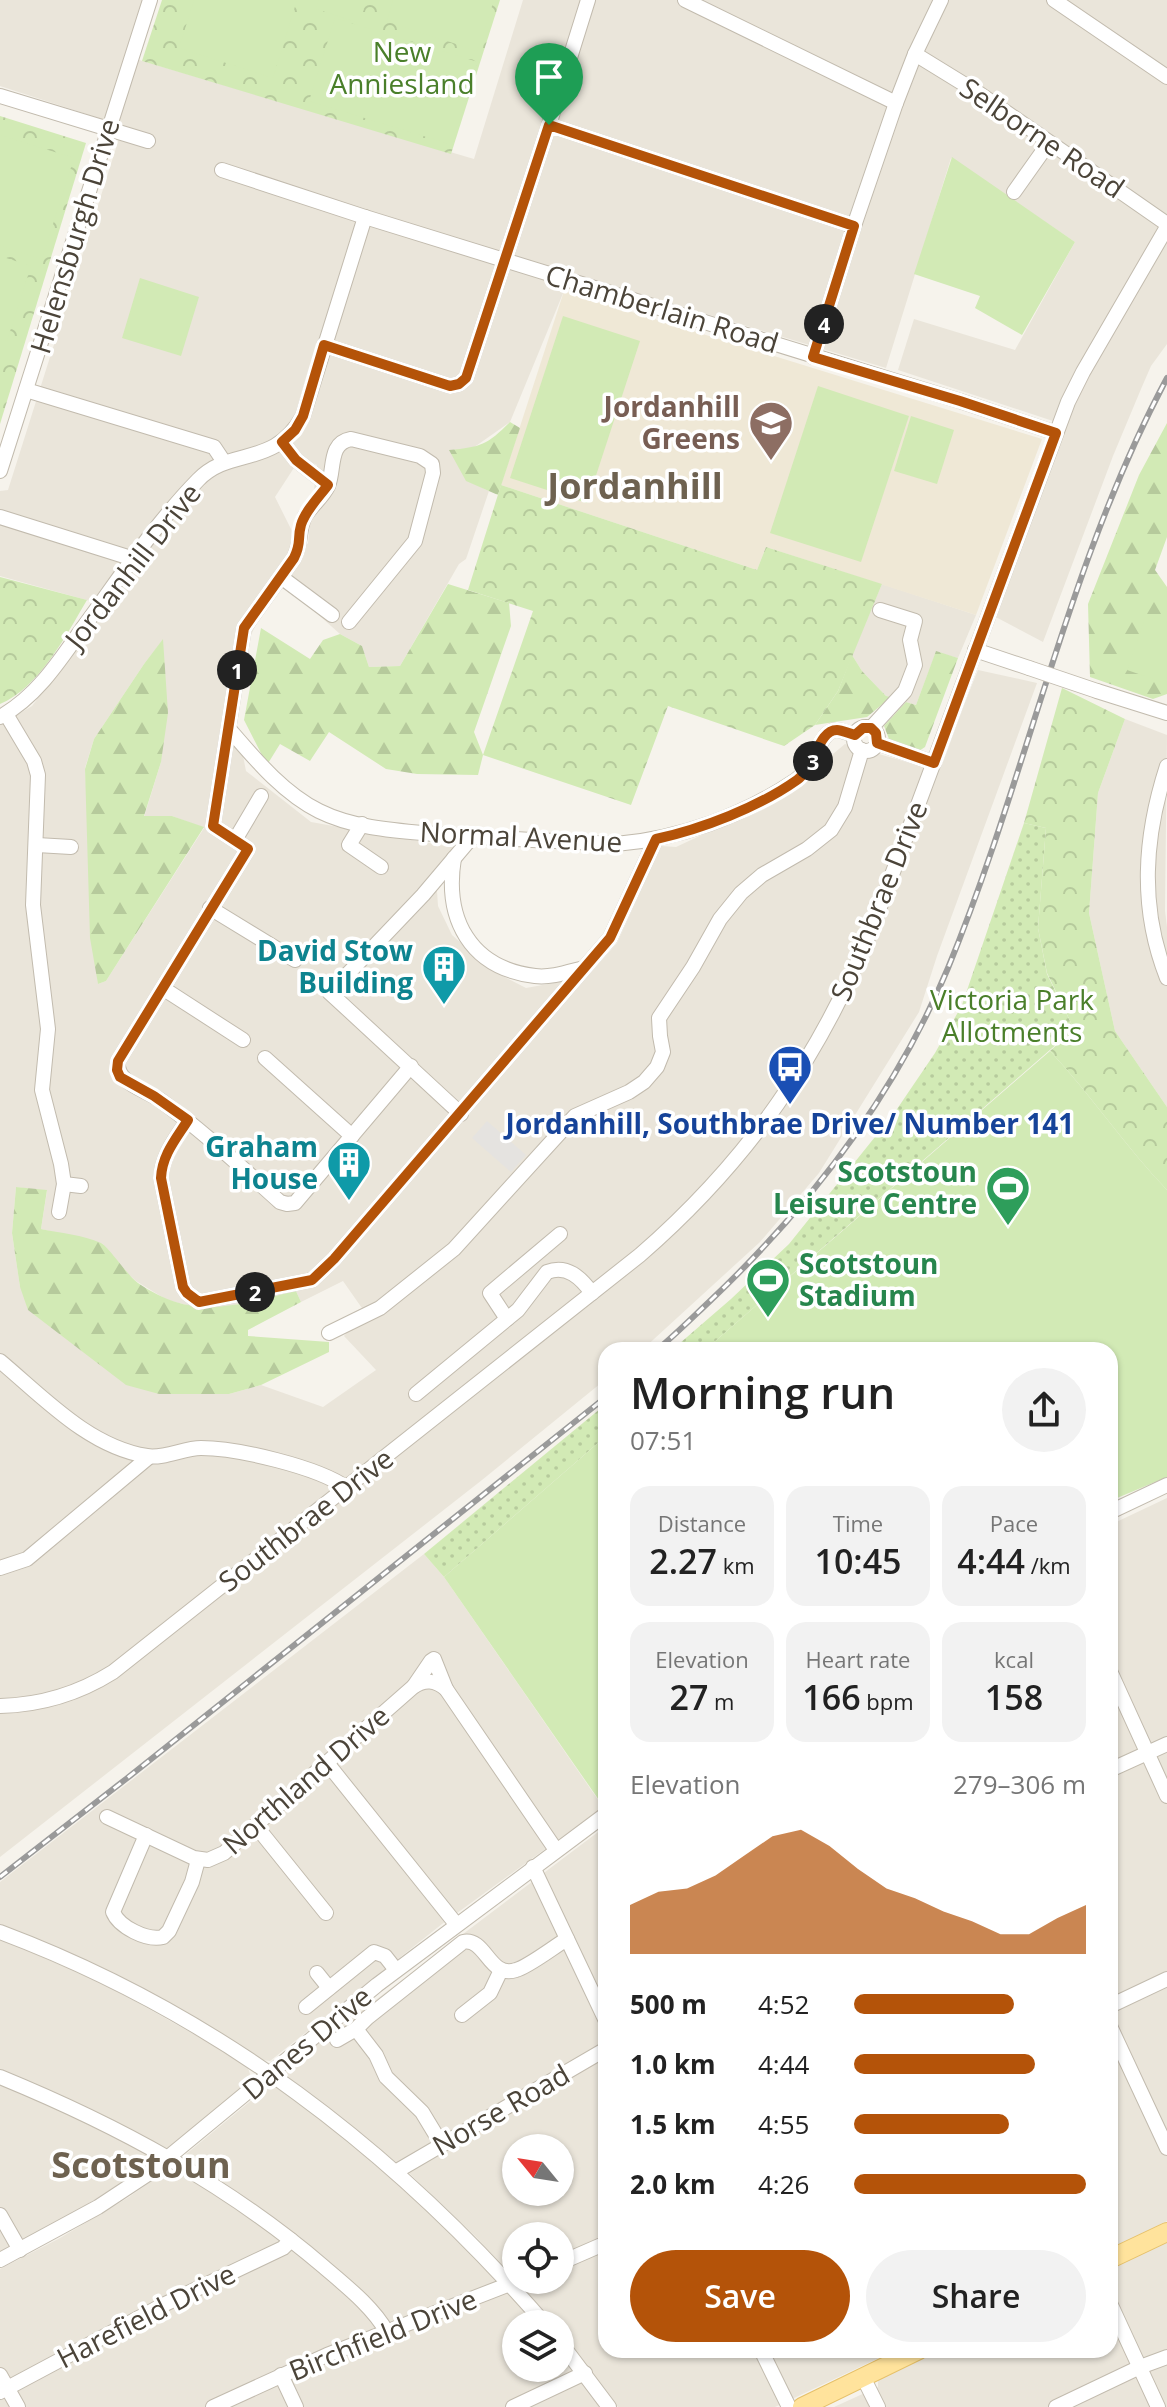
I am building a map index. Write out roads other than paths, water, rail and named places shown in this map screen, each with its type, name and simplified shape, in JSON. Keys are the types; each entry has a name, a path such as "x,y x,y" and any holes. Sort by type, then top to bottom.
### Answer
{"main road":[{"path":"1118,2255 1167,2232"},
{"path":"802,2407 902,2358"}],"street":[{"name":"Helensburgh Drive","path":"0,471 150,0"},
{"path":"324,345 450,386 466,378 588,0"},
{"path":"685,0 896,103"},
{"path":"813,357 896,103 941,0"},
{"path":"1054,0 1167,77"},
{"name":"Selborne Road","path":"915,54 970,88 1167,226"},
{"path":"0,96 148,141"},
{"path":"549,125 854,226"},
{"path":"1014,192 1048,144"},
{"name":"Chamberlain Road","path":"222,170 1056,433"},
{"path":"328,485 296,460 282,442 295,430 303,416 365,217"},
{"name":"Southbrae Drive","path":"0,1706 52,1700 84,1689 113,1672 659,1238 710,1188 752,1139 807,1062 858,963 1056,433 1083,372 1167,226"},
{"path":"26,390 214,447 224,462"},
{"path":"349,622 415,541 433,473 432,464 420,456 345,439 336,448 328,485 301,526 300,546 294,558 244,628 213,826 248,849 118,1061 117,1070 120,1077 188,1120 280,1202 287,1204 295,1203 411,1066"},
{"name":"Jordanhill Drive","path":"3,716 43,683 134,559 200,477 224,462 271,450 282,442"},
{"path":"0,517 134,559"},
{"path":"281,577 332,615"},
{"path":"871,728 905,691 915,665 910,640 915,621 880,610"},
{"path":"975,650 1167,713"},
{"path":"3,716 34,761 38,775 33,905 48,1029 42,1090 64,1184 59,1212"},
{"path":"863,728 871,728 876,733 877,743 869,751 862,750 856,746 855,735 863,728"},
{"name":"Normal Avenue","path":"229,729 269,773 317,810 332,816 378,828 472,837 616,844 683,833 739,812 797,780 808,770 827,732 837,730 855,735"},
{"path":"877,743 934,763"},
{"path":"329,1333 380,1308 454,1249 575,1116 612,1101 644,1082 657,1067 663,1052 659,1018 720,919 741,893 762,875 807,849 831,830 845,807 862,750"},
{"path":"1167,766 1150,832 1147,875 1150,915 1159,958 1167,978"},
{"path":"235,840 261,796"},
{"path":"362,824 349,845 381,867"},
{"path":"342,980 423,895 472,837"},
{"path":"188,1120 166,1154 161,1178 183,1287 187,1293 199,1302 312,1280 461,1114 610,938 656,839"},
{"path":"37,845 71,847"},
{"path":"454,858 452,903 459,924 476,949 498,964 537,976 585,968"},
{"path":"210,908 295,960"},
{"path":"164,989 243,1040"},
{"path":"329,992 461,1114"},
{"path":"265,1058 352,1136"},
{"path":"64,1184 81,1186"},
{"path":"507,1319 490,1293 560,1234"},
{"path":"416,1394 518,1310 547,1272 562,1268 572,1272 592,1293"},
{"path":"0,1361 66,1417 106,1443 149,1457 199,1448 246,1453 299,1467 347,1488"},
{"path":"0,1568 27,1559 149,1457"},
{"path":"1118,1508 1167,1485"},
{"name":"Northland Drive","path":"413,1687 434,1659 446,1689 556,1850"},
{"name":"Northland Drive","path":"107,1817 198,1860 220,1856 413,1687 430,1681 446,1689"},
{"path":"1118,1688 1167,1796"},
{"path":"1118,1766 1167,1744"},
{"path":"327,1763 456,1924"},
{"name":"Danes Drive","path":"0,2260 98,2207 170,2157 396,1970 598,1820"},
{"path":"256,1826 326,1913"},
{"path":"146,1835 113,1912 121,1923 150,1938 163,1937 169,1931 192,1882 198,1860"},
{"path":"533,1867 598,2004"},
{"path":"0,1932 68,1960 126,1989 193,2025 270,2073 397,2171 502,2270"},
{"path":"337,2040 356,2029 463,1942 475,1943 501,1970 518,1970 567,1939"},
{"path":"306,2007 374,1952 385,1956 396,1970"},
{"path":"462,2015 490,1993 501,1970"},
{"path":"317,1973 329,1988"},
{"path":"1118,2002 1167,1979"},
{"path":"356,2029 376,2055 390,2081 422,2112 442,2145"},
{"path":"1118,2043 1167,2148"},
{"name":"Norse Road","path":"397,2171 598,2054"},
{"path":"0,2077 78,2110 170,2157 291,2240 365,2304 387,2332"},
{"path":"0,2215 20,2250"},
{"name":"Harefield Drive","path":"2,2385 283,2248 291,2240"},
{"path":"574,2257 598,2246"},
{"name":"Birchfield Drive","path":"213,2407 281,2375 502,2287"},
{"path":"1118,2320 1158,2407"},
{"path":"1056,2407 1167,2357"},
{"path":"765,2358 789,2407"},
{"path":"574,2359 609,2407"},
{"path":"513,2407 585,2373"},
{"path":"281,2375 296,2407"},
{"path":"863,2377 878,2407"},
{"path":"2,2385 18,2407"}],"railway":[{"path":"666,1342 746,1265 815,1188 876,1104 927,1015 976,895 1102,522 1132,449 1167,378"},
{"path":"0,1877 598,1403"}],"place":[{"name":"Jordanhill Greens","path":"771,462"},
{"name":"David Stow Building","path":"444,1006"},
{"name":"Jordanhill, Southbrae Drive/ Number 141","path":"790,1106"},
{"name":"Graham House","path":"349,1202"},
{"name":"Scotstoun Leisure Centre","path":"1008,1227"},
{"name":"Scotstoun Stadium","path":"768,1319"}],"district":[{"name":"Jordanhill","path":"635,486"},
{"name":"Scotstoun","path":"141,2165"}],"park label":[{"name":"New Anniesland","path":"402,68"},
{"name":"Victoria Park Allotments","path":"1012,1016"}]}
